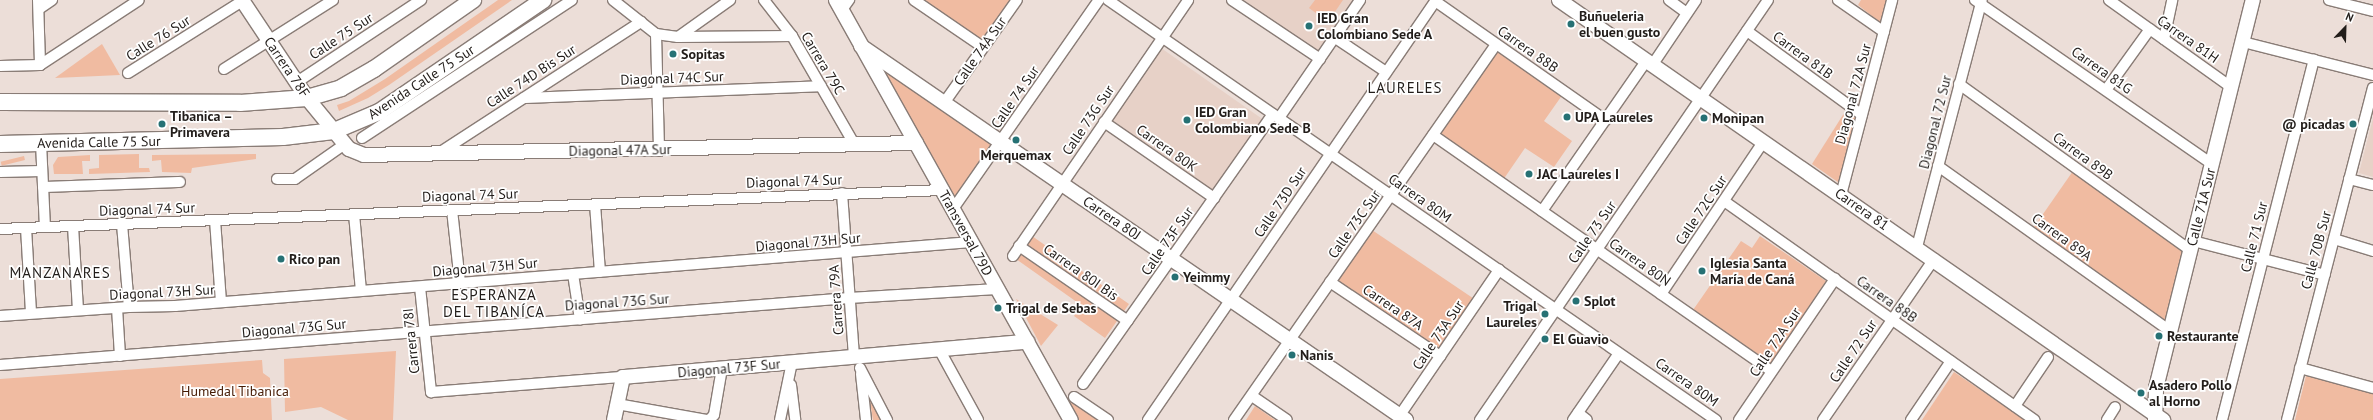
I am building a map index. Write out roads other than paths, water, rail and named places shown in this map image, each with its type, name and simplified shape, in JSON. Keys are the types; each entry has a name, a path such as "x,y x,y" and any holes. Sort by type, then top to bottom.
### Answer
{"main road":[{"path":"0,102 240,103 307,98 340,88 374,70 473,0"},
{"name":"Avenida Calle 75 Sur","path":"0,144 283,137 334,131 379,112 543,0"}],"street":[{"path":"40,65 38,4 52,0"},
{"path":"0,66 40,65 139,0"},
{"name":"Carrera 78F","path":"243,0 307,98 334,131"},
{"name":"Calle 76 Sur","path":"128,73 243,0"},
{"path":"224,69 333,0"},
{"name":"Calle 75 Sur","path":"296,82 421,0"},
{"path":"362,138 572,0"},
{"path":"613,0 656,34 678,37 792,36"},
{"path":"678,37 730,0"},
{"name":"Carrera 79C","path":"764,0 792,36 854,144"},
{"path":"914,0 983,47"},
{"name":"Calle 74A Sur","path":"944,103 1017,0"},
{"name":"Calle 74 Sur","path":"953,209 1099,0"},
{"name":"Carrera 80M","path":"1108,0 1716,420"},
{"name":"Calle 73G Sur","path":"1013,256 1188,0"},
{"path":"1232,0 1320,59"},
{"name":"Calle 73F Sur","path":"1083,384 1214,198 1320,59 1360,0"},
{"name":"Carrera 81","path":"1559,0 1917,247 2157,418"},
{"path":"1669,0 1687,13"},
{"path":"1542,211 1605,120 1696,0"},
{"name":"Calle 73 Sur","path":"1480,420 1768,0"},
{"path":"1838,0 1884,32"},
{"name":"Diagonal 72A Sur","path":"1841,195 1892,0"},
{"name":"Carrera 81H","path":"2109,0 2231,87"},
{"path":"2164,39 2172,0"},
{"name":"Calle 71A Sur","path":"2157,418 2156,388 2253,0"},
{"path":"2329,0 2373,11"},
{"name":"Carrera 88B","path":"1435,1 1605,120"},
{"name":"Calle 73D Sur","path":"1148,420 1435,1"},
{"name":"Diagonal 72 Sur","path":"1917,247 1979,1"},
{"name":"Carrera 81G","path":"1979,1 2212,164"},
{"name":"Carrera 80J","path":"842,4 862,46 1403,418"},
{"name":"Calle 74D Bis Sur","path":"438,154 641,22"},
{"path":"2106,90 2150,29"},
{"name":"Carrera 81B","path":"1747,31 1862,115"},
{"path":"656,34 660,149"},
{"path":"1334,37 1386,72"},
{"path":"2243,42 2373,75"},
{"name":"Calle 73C Sur","path":"1234,420 1496,44"},
{"name":"Transversal 79D","path":"862,46 1071,420"},
{"name":"Calle 71 Sur","path":"2222,420 2314,60"},
{"name":"Carrera 89B","path":"1959,84 2191,246"},
{"name":"Diagonal 74C Sur","path":"524,98 821,86"},
{"name":"Calle 70B Sur","path":"2287,420 2373,88"},
{"name":"Carrera 80K","path":"1104,122 1214,198"},
{"name":"Diagonal 47A Sur","path":"334,131 353,152 369,156 916,143"},
{"name":"Carrera 80N","path":"1433,135 1772,371"},
{"name":"Calle 72C Sur","path":"1661,294 1764,141"},
{"path":"41,144 45,227"},
{"path":"277,179 295,178 345,144"},
{"name":"Carrera 89A","path":"1938,166 2170,331"},
{"path":"0,172 42,171"},
{"path":"2349,179 2373,185"},
{"path":"43,187 180,182"},
{"name":"Diagonal 74 Sur","path":"0,229 942,190"},
{"name":"Carrera 79A","path":"842,193 854,357"},
{"name":"Carrera 88B","path":"1724,201 2034,420"},
{"path":"595,204 600,272"},
{"path":"452,210 460,284"},
{"path":"354,214 361,291"},
{"path":"214,220 221,302"},
{"path":"122,224 128,307"},
{"path":"73,226 78,310"},
{"path":"26,228 32,313"},
{"path":"2334,239 2373,251"},
{"name":"Diagonal 73H Sur","path":"0,316 221,302 460,284 971,242"},
{"name":"Carrera 80I Bis","path":"1019,246 1128,321"},
{"path":"2191,246 2263,259 2325,275"},
{"name":"Calle 72 Sur","path":"1823,420 1934,259"},
{"name":"Calle 73A Sur","path":"1403,418 1440,356 1499,270"},
{"path":"573,274 580,319"},
{"name":"Calle 72A Sur","path":"1739,420 1835,279"},
{"name":"Carrera 87A","path":"1330,282 1440,356"},
{"name":"Carrera 78I","path":"420,287 431,392"},
{"name":"Diagonal 73G Sur","path":"0,365 850,298 997,288"},
{"path":"117,308 120,356"},
{"name":"Diagonal 73F Sur","path":"431,392 1027,342"},
{"path":"939,349 978,420"},
{"path":"1587,420 1575,417 1619,353"},
{"path":"2014,406 2048,357"},
{"path":"1911,420 1951,361"},
{"path":"780,420 792,362"},
{"path":"617,404 709,419 722,368"},
{"path":"866,420 860,368 887,420"},
{"path":"2300,368 2373,388"},
{"path":"614,420 623,377"},
{"path":"790,377 794,420"},
{"path":"1074,396 1108,420"},
{"path":"1252,396 1287,420"},
{"path":"2106,420 2115,408"}],"place":[{"name":"Buñueleria el buen gusto","path":"1571,24"},
{"name":"IED Gran Colombiano Sede A","path":"1309,26"},
{"name":"Sopitas","path":"673,54"},
{"name":"UPA Laureles","path":"1567,117"},
{"name":"Monipan","path":"1704,118"},
{"name":"IED Gran Colombiano Sede B","path":"1187,120"},
{"name":"Tibanica – Primavera","path":"162,124"},
{"name":"@ picadas","path":"2353,124"},
{"name":"Merquemax","path":"1016,140"},
{"name":"JAC Laureles I","path":"1529,174"},
{"name":"Rico pan","path":"281,259"},
{"name":"Iglesia Santa María de Caná","path":"1702,271"},
{"name":"Yeimmy","path":"1175,277"},
{"name":"Splot","path":"1576,301"},
{"name":"Trigal de Sebas","path":"998,308"},
{"name":"Trigal Laureles","path":"1545,314"},
{"name":"Restaurante","path":"2159,336"},
{"name":"El Guavio","path":"1545,339"},
{"name":"Nanis","path":"1292,355"},
{"name":"Asadero Pollo al Horno","path":"2141,393"}],"district":[{"name":"LAURELES","path":"1405,88"},
{"name":"MANZANARES","path":"60,273"},
{"name":"ESPERANZA DEL TIBANÍCA","path":"494,302"}],"park label":[{"name":"Humedal Tibanica","path":"235,391"}]}
